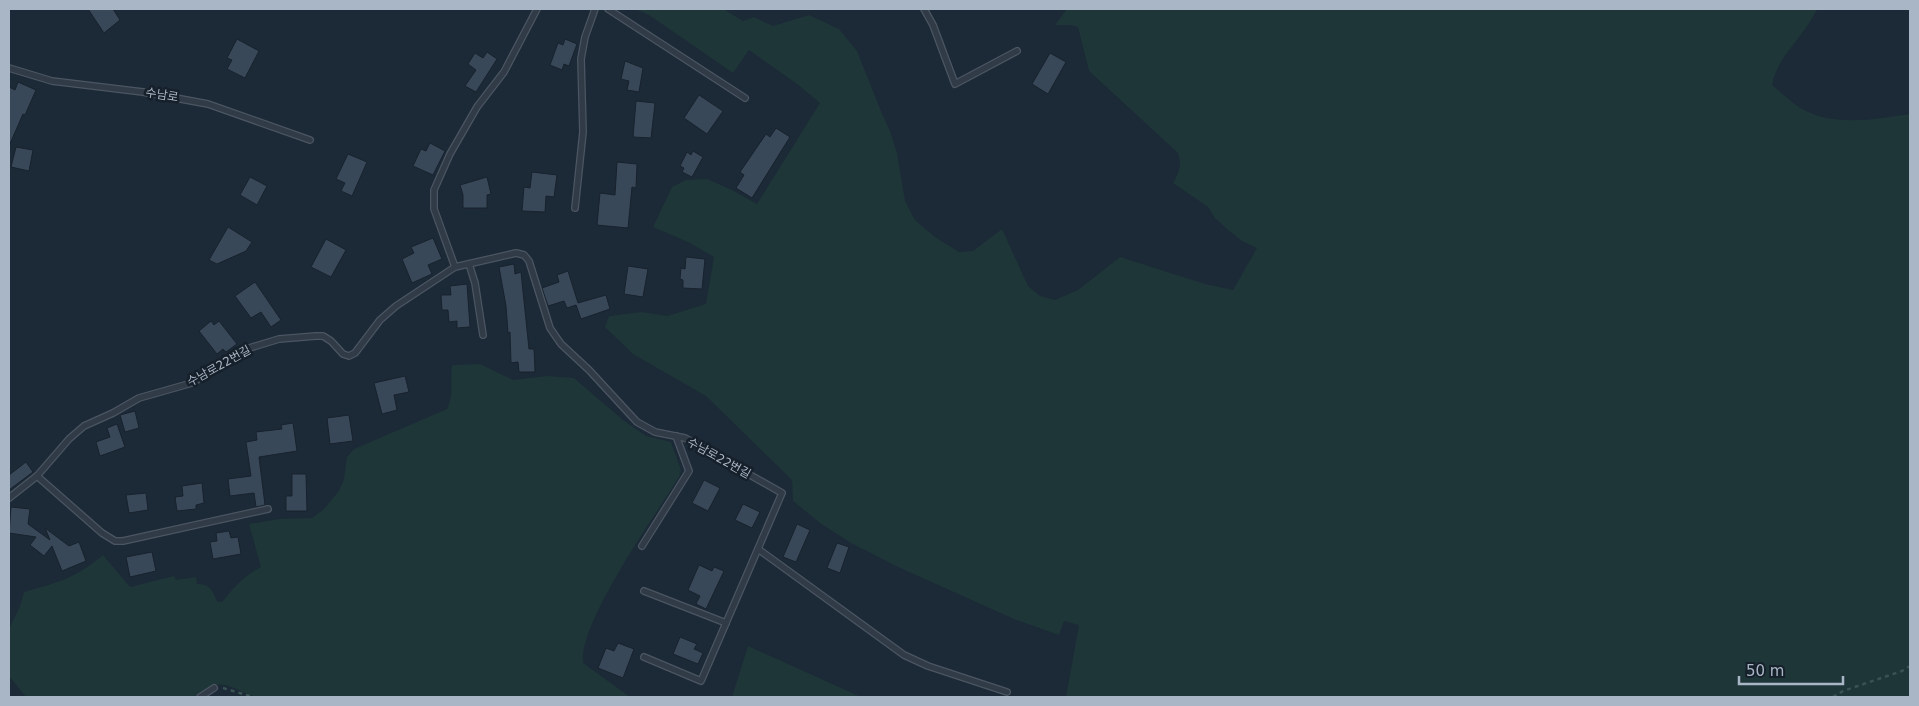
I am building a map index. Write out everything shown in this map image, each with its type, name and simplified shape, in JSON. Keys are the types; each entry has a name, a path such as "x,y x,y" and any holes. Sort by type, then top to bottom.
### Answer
{"lane":[{"path":"455,267 434,209 434,190 450,154 477,107 504,72 538,9"},
{"path":"575,208 583,132 581,59 585,37 596,9"},
{"path":"608,9 745,98"},
{"path":"924,9 933,25 955,84 1017,51"},
{"name":"수남로","path":"9,68 52,81 142,92 208,104 310,140"},
{"name":"수남로22번길","path":"9,498 37,476 69,439 84,426 114,413 140,398 192,383 246,349 279,339 323,336 331,341 342,354 349,356 355,354 380,320 396,306 455,267 516,253 524,255 529,261 550,328 561,344 589,370 637,422 655,432 685,438 782,493 701,681 644,658"},
{"path":"470,264 476,282 483,335"},
{"path":"642,546 689,471 676,436"},
{"path":"37,476 102,533 115,541 123,541 268,509"},
{"path":"758,549 904,655 928,666 1007,692"},
{"path":"644,591 726,623"},
{"path":"200,697 214,688"}],"path":[{"path":"1833,697 1843,691 1902,671 1910,666"},
{"path":"214,688 226,688 253,697"}],"green space":[{"path":"635,9 723,9 743,21 754,17 773,26 809,15 839,29 857,51 890,131 897,153 905,201 915,220 935,237 959,252 973,251 1002,229 1028,286 1040,296 1055,300 1078,290 1120,257 1205,284 1233,290 1257,248 1242,241 1215,218 1208,207 1173,183 1179,169 1178,153 1089,71 1078,27 1055,25 1067,9 1817,9 1782,61 1774,76 1772,85 1799,107 1825,118 1868,120 1910,114 1910,697 1066,697 1079,625 1064,621 1059,635 1014,619 898,567 851,543 820,523 793,501 792,480 706,396 633,354 605,327 609,316 642,312 667,316 706,304 714,257 688,242 653,227 672,187 686,180 707,179 757,204 820,103 749,50 733,73 649,15"},
{"path":"480,364 513,380 547,376 574,378 623,420 646,436 671,442 681,470 679,477 620,569 593,622 585,645 583,663 630,697 255,697 230,686 218,685 211,686 193,697 26,697 9,676 9,629 20,606 24,592 66,579 83,570 103,555 130,587 174,576 176,580 196,577 197,584 208,586 217,601 222,602 240,582 261,567 249,524 279,519 312,518 323,510 339,491 344,479 347,457 354,449 447,409 451,393 452,365"},
{"path":"748,646 861,697 732,697"}],"building":[{"path":"88,9 113,9 120,20 104,33"},
{"path":"237,39 259,51 245,78 227,69 232,60 227,58"},
{"path":"565,39 577,44 569,66 564,64 562,70 550,65 558,43 563,45"},
{"path":"487,52 497,59 476,92 465,86 476,70 468,64 475,53 483,58"},
{"path":"1050,53 1066,62 1048,94 1032,84"},
{"path":"625,61 643,68 639,92 627,90 629,81 621,79"},
{"path":"18,82 36,90 9,146 9,87 15,90"},
{"path":"699,95 723,111 707,134 684,118"},
{"path":"636,101 655,103 651,138 633,137"},
{"path":"776,128 790,137 752,198 736,188 744,175 740,172 766,134 770,137"},
{"path":"430,143 445,151 433,175 413,166 421,149 426,151"},
{"path":"16,147 33,150 29,171 11,167"},
{"path":"693,151 703,157 692,177 682,172 684,168 680,166 687,152 691,155"},
{"path":"348,154 367,162 352,196 341,191 345,183 336,179"},
{"path":"617,162 637,164 636,188 632,187 628,228 597,225 600,193 615,195"},
{"path":"532,172 557,175 554,197 546,196 545,212 522,211 524,187 530,188"},
{"path":"250,177 267,186 257,205 240,195"},
{"path":"487,177 491,194 487,195 487,208 463,208 463,195 460,185"},
{"path":"228,227 252,242 246,251 217,264 209,260"},
{"path":"433,238 442,259 428,265 432,274 412,283 402,259 414,253 411,247"},
{"path":"326,239 346,250 331,277 311,267"},
{"path":"686,257 705,259 702,289 683,288 683,280 680,279 681,268 685,269"},
{"path":"514,264 515,274 521,272 529,349 534,349 535,372 519,372 518,362 511,363 510,332 508,333 506,306 499,267"},
{"path":"628,266 648,269 643,297 624,294"},
{"path":"568,271 578,303 606,295 610,309 581,319 576,305 567,308 564,301 548,306 542,288 559,282 557,275"},
{"path":"255,282 281,320 271,327 261,312 251,318 235,296"},
{"path":"467,284 470,327 457,328 457,321 449,322 448,310 442,310 441,295 451,295 450,286"},
{"path":"211,321 214,325 219,321 237,344 226,352 223,349 217,354 199,331"},
{"path":"405,376 409,392 394,395 397,410 382,414 374,383"},
{"path":"135,411 139,428 125,432 120,415"},
{"path":"349,415 353,441 330,444 327,418"},
{"path":"293,423 297,451 259,457 265,505 256,507 254,493 230,496 228,479 251,476 246,442 257,440 256,432 282,429 281,425"},
{"path":"117,424 125,447 100,456 96,442 110,437 107,428"},
{"path":"26,462 33,472 9,490 9,475"},
{"path":"292,474 306,474 307,511 286,511 286,496 292,496"},
{"path":"704,480 720,488 708,511 692,503"},
{"path":"202,483 204,503 196,505 196,509 177,511 175,497 183,496 182,486"},
{"path":"146,493 148,510 129,513 126,495"},
{"path":"743,504 760,512 752,528 735,520"},
{"path":"11,507 30,509 28,524 50,540 45,528 69,546 79,542 86,561 62,571 52,546 44,556 30,545 36,537 9,533"},
{"path":"797,524 810,530 796,562 783,557"},
{"path":"229,531 231,538 238,537 241,554 213,559 210,542 217,541 216,533"},
{"path":"837,543 849,547 840,573 827,568"},
{"path":"152,552 156,571 130,577 126,557"},
{"path":"699,565 712,571 714,567 724,571 706,609 696,604 700,596 688,590"},
{"path":"680,637 697,644 694,649 703,653 698,664 673,654"},
{"path":"618,643 634,649 623,678 598,668 606,648 614,651"}]}
